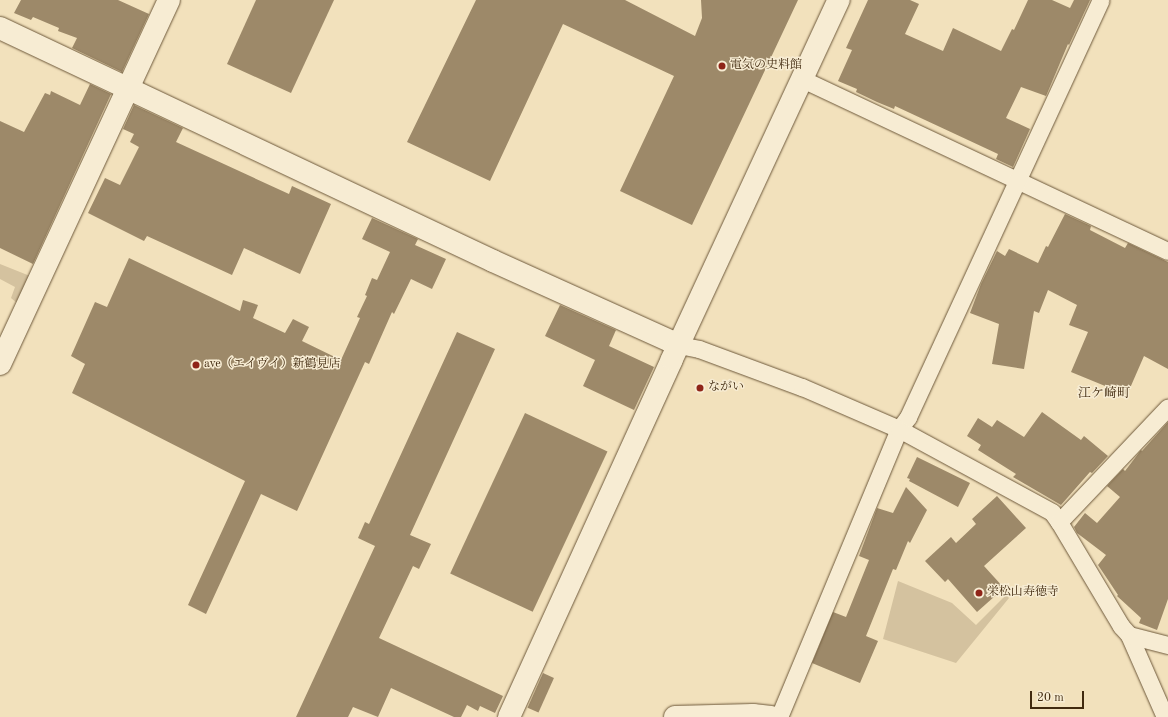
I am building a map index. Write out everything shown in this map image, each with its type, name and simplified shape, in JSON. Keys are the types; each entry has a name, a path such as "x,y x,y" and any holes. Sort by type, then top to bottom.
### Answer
{"street":[{"path":"0,364 169,0"},
{"path":"509,717 678,345 839,0"},
{"path":"779,717 899,429 908,416 1101,0"},
{"path":"0,28 493,261 678,345 699,349 802,387 899,429 1052,512 1121,626 1130,636 1165,717"},
{"path":"802,79 1168,251"},
{"path":"1059,522 1168,407"},
{"path":"1130,636 1168,645"},
{"path":"675,717 753,715 771,717"}],"shaded area":[{"path":"0,264 30,276 17,303 11,298 15,287 0,279"},
{"path":"898,581 952,603 976,625 1006,595 1009,598 956,663 883,639"}],"building":[{"path":"21,0 118,0 149,14 122,72 72,48 77,38 58,31 59,28 33,17 31,20 14,13"},
{"path":"256,0 334,0 291,93 227,64"},
{"path":"476,0 625,0 695,36 702,18 701,0 798,0 692,225 620,191 674,76 563,24 490,181 407,142"},
{"path":"868,0 910,0 919,4 905,34 943,51 953,28 1001,51 1012,29 1014,30 1028,0 1052,0 1070,8 1074,0 1090,0 1069,45 1068,44 1046,96 1021,87 1006,118 1030,129 1013,167 996,159 998,154 895,106 894,109 877,102 856,92 857,89 838,81 852,50 846,48"},
{"path":"90,84 111,94 33,264 0,248 0,121 24,132 45,93 50,95 51,91 80,105"},
{"path":"134,105 183,128 176,142 289,194 292,186 331,204 300,274 244,248 232,275 147,236 144,241 88,213 105,178 120,185 139,147 130,142 134,134 123,129"},
{"path":"1065,214 1091,226 1090,230 1125,248 1128,243 1168,262 1168,369 1144,356 1127,395 1071,372 1088,332 1069,325 1077,305 1048,290 1039,313 1034,311 1024,369 992,364 999,324 970,313 981,284 997,251 1005,256 1009,249 1038,263"},
{"path":"372,218 418,239 415,245 446,259 432,289 411,279 394,314 392,312 369,364 365,362 297,511 261,494 206,614 188,605 245,481 72,393 85,364 71,356 95,302 107,307 129,258 240,311 243,300 258,305 253,318 285,333 293,319 309,327 302,341 341,360 360,318 357,317 367,296 365,295 372,278 377,280 390,252 362,239"},
{"path":"560,305 616,330 609,346 654,367 634,410 583,386 595,360 545,336"},
{"path":"457,332 495,349 410,535 431,544 419,569 413,566 379,638 503,696 495,713 480,706 478,711 467,705 461,717 454,717 391,688 378,717 353,707 348,717 296,717 375,546 358,538 365,522 369,524"},
{"path":"1042,412 1081,440 1084,436 1108,456 1092,473 1090,472 1061,505 1013,477 1016,474 978,450 981,445 967,436 978,418 992,427 997,420 1024,437"},
{"path":"525,413 607,451 533,612 450,573"},
{"path":"1168,422 1168,599 1157,630 1139,623 1141,618 1117,596 1118,595 1098,565 1106,555 1077,533 1074,527 1085,513 1097,523 1120,497 1107,486 1123,469 1125,471 1141,450 1142,451"},
{"path":"917,457 970,483 958,507 909,481 910,479 907,478"},
{"path":"906,487 927,510 910,543 908,541 896,570 893,569 866,636 878,641 860,683 812,663 833,612 846,617 869,560 859,556 877,508 893,513"},
{"path":"997,496 1026,528 984,566 1004,588 977,612 948,579 945,582 925,561 951,537 956,543 976,524 972,519"},
{"path":"543,673 554,678 539,713 528,708"}],"place":[{"name":"電気の史料館","path":"722,66"},
{"name":"ave（エイヴイ）新鶴見店","path":"196,365"},
{"name":"ながい","path":"700,388"},
{"name":"栄松山寿徳寺","path":"979,593"}],"district":[{"name":"江ケ崎町","path":"1104,394"}]}
